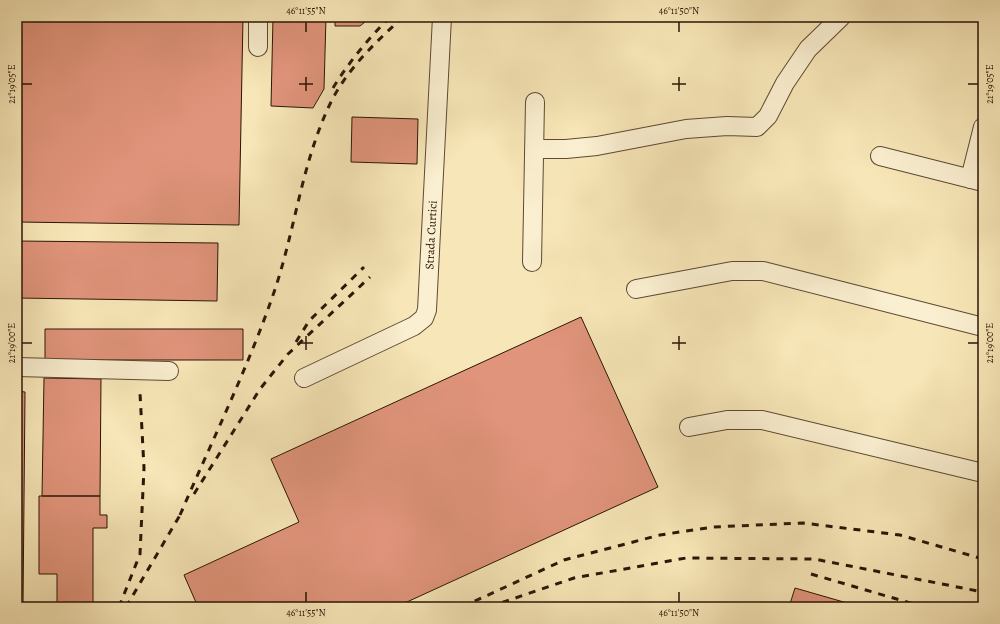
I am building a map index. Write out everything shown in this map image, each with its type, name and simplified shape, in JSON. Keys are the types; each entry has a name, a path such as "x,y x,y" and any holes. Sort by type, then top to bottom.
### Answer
{"street":[{"path":"258,17 258,47"},
{"name":"Strada Curtici","path":"304,378 414,326 424,318 427,310 442,17"},
{"path":"534,149 566,149 598,146 686,129 727,126 757,127 768,116 785,82 808,49 841,17"},
{"path":"532,262 535,102"},
{"path":"880,156 977,180 983,127"},
{"path":"636,289 732,271 763,271 983,327"},
{"path":"17,367 169,371"},
{"path":"689,427 727,420 762,420 983,473"}],"building":[{"path":"17,17 243,17 239,225 17,222"},
{"path":"273,17 326,17 324,89 313,108 271,106"},
{"path":"335,17 371,17 360,26 335,26"},
{"path":"352,117 418,119 417,164 351,162"},
{"path":"17,241 218,243 217,301 17,298"},
{"path":"581,317 658,487 396,607 198,607 184,575 299,522 271,459"},
{"path":"45,329 243,329 243,360 45,360"},
{"path":"44,378 101,379 100,496 42,496"},
{"path":"17,391 25,392 23,607 17,607"},
{"path":"39,496 100,496 100,515 107,515 107,528 93,528 93,604 57,604 57,574 39,574"},
{"path":"795,588 861,607 789,607"}],"railway":[{"path":"333,88 359,51 390,17"},
{"path":"180,515 240,380 262,326 280,274 312,149 331,102 346,78 363,56 403,17"},
{"path":"296,342 309,321 364,267"},
{"path":"194,494 260,389 288,354 370,277"},
{"path":"119,607 140,554 144,468 140,393"},
{"path":"126,607 183,510"},
{"path":"462,607 564,560 660,535 713,527 803,523 900,535 983,559"},
{"path":"489,607 574,578 686,558 814,559 983,592"},
{"path":"811,574 924,607"}]}
